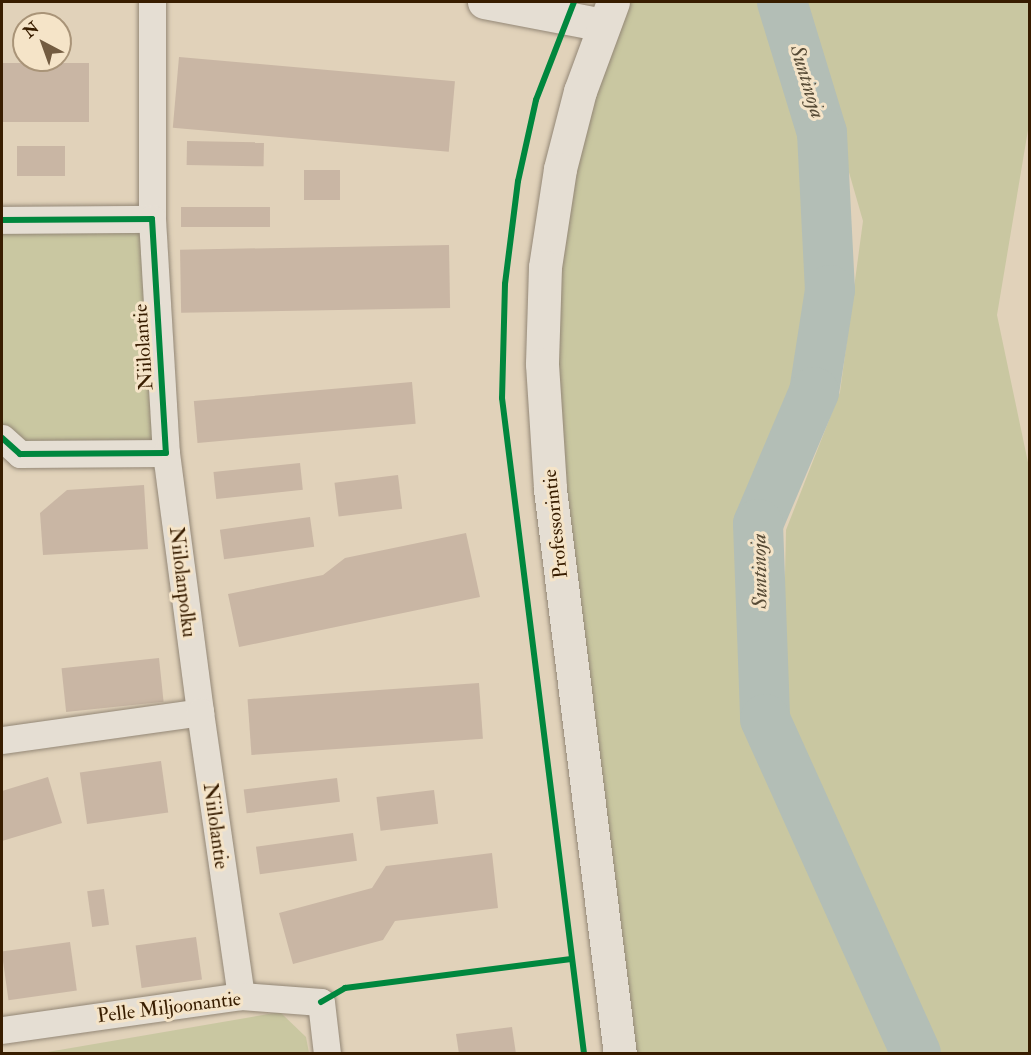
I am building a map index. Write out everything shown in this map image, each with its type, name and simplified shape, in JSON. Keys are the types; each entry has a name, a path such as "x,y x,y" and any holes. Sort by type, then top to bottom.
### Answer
{"main road":[{"path":"484,2 608,13"},
{"name":"Professorintie","path":"608,13 560,169 545,267 542,364 550,489 620,1053"}],"street":[{"name":"Niilolantie","path":"152,2 152,219 166,453"},
{"path":"2,220 152,219"},
{"path":"2,438 20,454 166,453"},
{"name":"Niilolanpolku","path":"166,453 200,712"},
{"name":"Niilolantie","path":"200,712 241,996"},
{"path":"2,741 200,712"},
{"name":"Pelle Miljoonantie","path":"2,1030 241,996 321,1002 327,1053"}],"shaded area":[{"path":"613,2 766,2 822,133 830,290 814,392 758,524 765,719 916,1053 620,1053 545,267"},
{"path":"800,2 1029,2 1029,124 997,315 1030,472 1029,1053 929,1053 782,711 786,530 840,392 863,221"},
{"path":"152,219 166,453 20,454 2,438 2,220"},
{"path":"280,1012 306,1037 309,1053 36,1054"}],"building":[{"path":"179,57 455,81 449,152 173,128"},
{"path":"2,63 12,63 12,72 72,72 72,63 89,63 89,122 2,122"},
{"path":"187,141 264,142 264,166 187,165"},
{"path":"17,146 65,146 65,176 17,176"},
{"path":"304,170 340,170 340,200 304,200"},
{"path":"181,207 270,207 270,227 181,227"},
{"path":"449,245 450,308 181,313 180,250"},
{"path":"412,382 416,424 197,443 194,401"},
{"path":"300,463 303,490 216,499 213,472"},
{"path":"398,475 402,509 339,517 334,483"},
{"path":"144,485 148,549 43,555 40,513 67,490"},
{"path":"310,517 314,547 224,559 220,530"},
{"path":"466,533 480,597 239,647 228,594 323,575 345,558"},
{"path":"159,658 164,702 66,712 62,668"},
{"path":"479,683 483,739 251,755 248,699"},
{"path":"161,761 168,812 87,824 80,772"},
{"path":"48,777 62,823 2,841 2,791"},
{"path":"337,778 340,802 247,813 244,789"},
{"path":"434,790 438,824 381,831 376,797"},
{"path":"353,833 357,861 260,874 256,847"},
{"path":"492,853 498,908 395,921 383,940 293,964 279,913 372,888 386,866"},
{"path":"104,889 109,925 92,927 87,891"},
{"path":"196,937 202,980 142,988 136,945"},
{"path":"70,942 77,991 8,1000 2,952"},
{"path":"512,1027 516,1054 459,1054 456,1034"}],"waterway":[{"name":"Suntinoja","path":"782,2 822,133 830,290 814,392 758,524 765,719 916,1054"}],"cycle path":[{"path":"574,2 536,100 518,181 505,284 502,398 584,1054"},
{"path":"2,220 152,219 166,453 20,454 2,438"},
{"path":"321,1002 345,988 571,959"}]}
